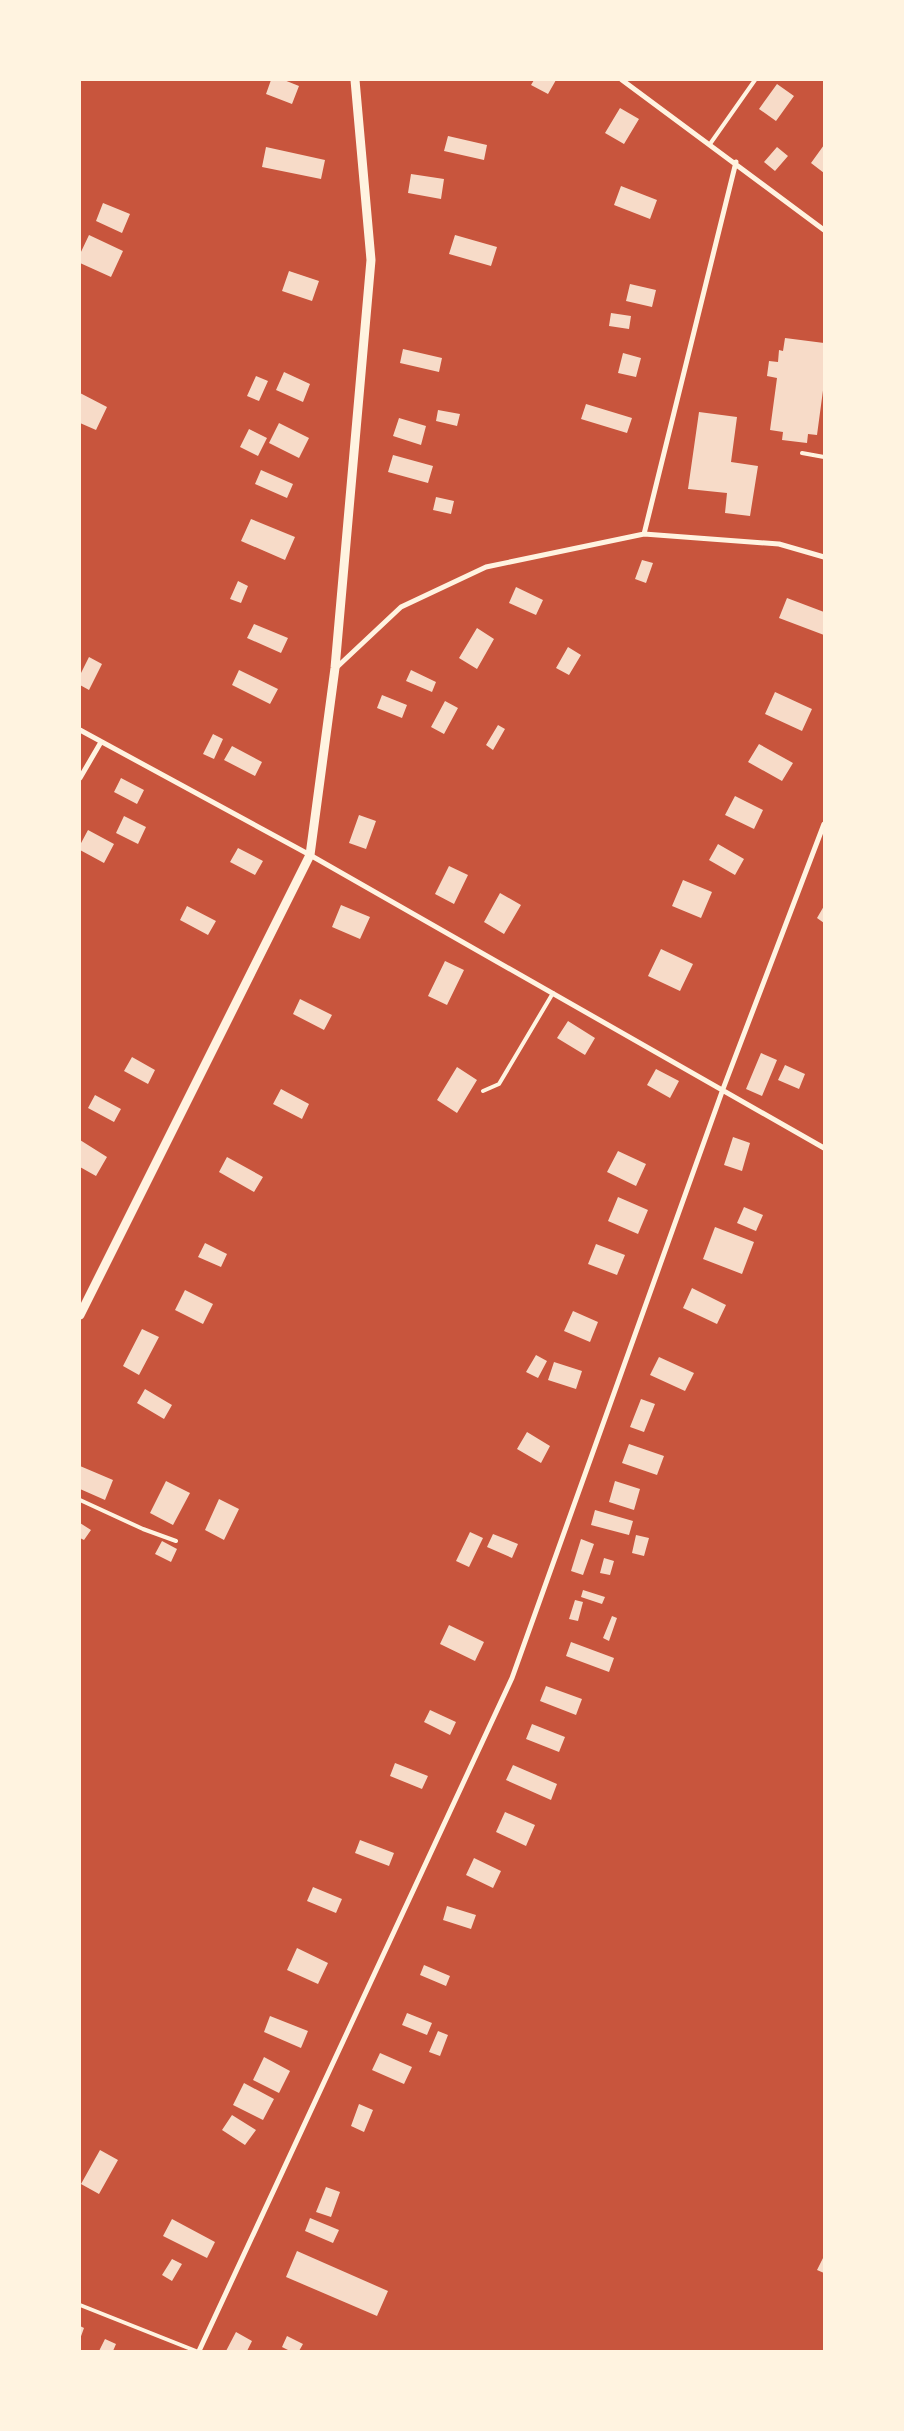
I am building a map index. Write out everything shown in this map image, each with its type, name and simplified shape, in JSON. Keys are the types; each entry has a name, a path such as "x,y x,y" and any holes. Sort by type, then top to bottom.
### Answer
{"street":[{"path":"80,1315 310,855 335,668 371,260 356,80"},
{"path":"622,80 736,162 824,230"},
{"path":"644,534 736,162"},
{"path":"335,668 401,607 486,567 644,534 779,544 824,557"},
{"path":"80,730 310,855 824,1148"},
{"path":"80,778 101,742"},
{"path":"197,2351 512,1678 723,1089 824,824"}],"lane":[{"path":"710,144 755,80"},
{"path":"802,453 824,457"},
{"path":"483,1091 499,1084 553,992"},
{"path":"80,1500 142,1530 176,1541"},
{"path":"80,2305 197,2351"}],"building":[{"path":"271,80 284,80 299,86 292,104 266,94"},
{"path":"534,80 556,80 548,94 531,85"},
{"path":"777,84 794,96 776,121 759,109"},
{"path":"620,108 639,119 624,144 605,133"},
{"path":"448,136 487,145 484,160 444,151"},
{"path":"824,145 824,173 811,163"},
{"path":"266,147 325,160 321,179 262,167"},
{"path":"777,147 788,156 775,171 764,162"},
{"path":"411,174 444,179 441,199 408,193"},
{"path":"621,186 657,200 650,219 614,205"},
{"path":"103,203 130,214 122,233 96,221"},
{"path":"89,235 123,251 111,277 80,263 80,254"},
{"path":"455,235 497,247 491,266 449,254"},
{"path":"289,271 319,281 312,301 282,291"},
{"path":"630,284 656,290 652,307 626,301"},
{"path":"611,313 631,316 629,329 609,326"},
{"path":"785,338 824,343 824,383 817,435 808,434 807,443 782,440 783,432 770,430 777,378 767,376 769,361 778,362 779,350 783,351"},
{"path":"403,349 442,358 439,372 400,363"},
{"path":"623,353 641,358 636,377 618,373"},
{"path":"284,372 310,384 303,402 276,390"},
{"path":"256,376 268,381 259,401 247,396"},
{"path":"80,393 107,407 96,430 80,423"},
{"path":"586,404 632,418 627,433 581,419"},
{"path":"438,410 460,414 457,426 436,421"},
{"path":"699,412 737,417 731,462 758,466 750,516 725,513 727,493 688,489"},
{"path":"399,418 426,426 421,445 393,436"},
{"path":"279,423 309,438 299,458 269,443"},
{"path":"249,429 267,438 258,456 240,447"},
{"path":"393,455 433,466 428,483 388,472"},
{"path":"261,470 293,484 287,498 255,484"},
{"path":"436,497 454,501 451,514 433,510"},
{"path":"251,519 295,537 285,560 241,541"},
{"path":"642,560 653,563 646,583 635,579"},
{"path":"238,581 248,586 241,603 230,599"},
{"path":"516,587 543,600 536,615 509,603"},
{"path":"787,598 824,612 824,635 779,618"},
{"path":"254,624 288,638 281,653 247,638"},
{"path":"477,628 494,639 477,669 459,658"},
{"path":"568,647 581,655 569,675 556,668"},
{"path":"89,657 102,664 89,690 80,685 80,675"},
{"path":"239,670 278,689 270,704 232,685"},
{"path":"411,670 436,682 432,692 406,681"},
{"path":"775,692 812,709 802,731 765,714"},
{"path":"382,695 407,705 402,718 377,708"},
{"path":"445,701 458,708 444,734 431,727"},
{"path":"498,725 505,729 493,750 486,745"},
{"path":"213,734 223,739 214,759 203,754"},
{"path":"759,744 793,763 782,781 748,762"},
{"path":"232,746 262,762 255,776 224,760"},
{"path":"121,778 144,790 137,804 114,792"},
{"path":"735,796 763,810 754,829 725,815"},
{"path":"359,815 376,821 366,849 349,843"},
{"path":"124,816 146,827 138,844 116,833"},
{"path":"88,830 114,844 104,863 80,850 80,845"},
{"path":"718,844 744,859 735,875 709,860"},
{"path":"238,848 263,861 255,875 230,862"},
{"path":"449,866 468,875 454,904 435,894"},
{"path":"683,880 712,892 701,918 672,906"},
{"path":"500,893 521,905 504,934 484,922"},
{"path":"341,905 370,917 360,939 332,927"},
{"path":"187,906 216,921 208,935 180,920"},
{"path":"824,906 824,923 817,918"},
{"path":"661,949 693,964 680,991 648,976"},
{"path":"445,961 464,970 447,1005 428,996"},
{"path":"300,999 332,1015 324,1030 293,1014"},
{"path":"568,1021 595,1038 585,1055 557,1038"},
{"path":"761,1053 777,1060 762,1096 746,1089"},
{"path":"132,1057 155,1070 148,1084 124,1071"},
{"path":"785,1065 805,1074 799,1089 778,1080"},
{"path":"457,1067 477,1080 457,1113 437,1100"},
{"path":"656,1069 679,1081 670,1098 647,1085"},
{"path":"281,1089 309,1104 302,1119 273,1104"},
{"path":"95,1095 121,1109 114,1122 88,1108"},
{"path":"733,1137 750,1143 742,1171 724,1165"},
{"path":"80,1140 107,1157 96,1176 80,1167"},
{"path":"618,1151 646,1164 636,1186 607,1172"},
{"path":"227,1157 263,1177 254,1192 219,1172"},
{"path":"618,1197 648,1210 638,1234 608,1221"},
{"path":"744,1207 763,1215 756,1231 737,1223"},
{"path":"715,1227 754,1242 742,1274 703,1259"},
{"path":"205,1243 227,1254 221,1267 198,1257"},
{"path":"596,1244 625,1255 617,1275 588,1264"},
{"path":"692,1288 726,1305 717,1324 683,1308"},
{"path":"185,1290 213,1304 203,1324 175,1310"},
{"path":"573,1311 598,1322 590,1342 564,1331"},
{"path":"142,1329 159,1337 139,1375 123,1366"},
{"path":"536,1355 547,1361 538,1378 526,1372"},
{"path":"659,1357 694,1373 685,1391 650,1375"},
{"path":"554,1362 582,1371 576,1389 548,1380"},
{"path":"145,1389 172,1405 164,1419 137,1403"},
{"path":"641,1399 655,1404 644,1432 630,1427"},
{"path":"527,1432 550,1446 541,1463 517,1449"},
{"path":"629,1444 664,1456 657,1475 622,1463"},
{"path":"80,1466 113,1480 105,1500 80,1489"},
{"path":"166,1481 190,1493 173,1525 150,1513"},
{"path":"615,1481 640,1489 634,1510 609,1502"},
{"path":"219,1499 239,1509 224,1540 205,1530"},
{"path":"595,1510 633,1521 629,1535 591,1525"},
{"path":"80,1523 91,1530 84,1540 80,1538"},
{"path":"470,1532 483,1538 469,1567 456,1561"},
{"path":"493,1534 518,1544 512,1558 487,1547"},
{"path":"636,1535 649,1538 644,1556 632,1553"},
{"path":"581,1539 594,1544 583,1575 571,1571"},
{"path":"162,1541 177,1549 171,1562 155,1554"},
{"path":"604,1558 614,1561 610,1575 600,1573"},
{"path":"583,1590 605,1597 602,1604 581,1597"},
{"path":"575,1600 583,1602 578,1621 569,1619"},
{"path":"612,1616 617,1618 609,1641 603,1638"},
{"path":"449,1625 484,1642 475,1661 440,1644"},
{"path":"571,1642 614,1658 609,1672 566,1656"},
{"path":"546,1686 582,1699 576,1715 540,1701"},
{"path":"430,1710 456,1722 450,1735 424,1722"},
{"path":"532,1724 565,1737 559,1752 526,1739"},
{"path":"395,1763 428,1776 422,1789 390,1776"},
{"path":"513,1765 557,1784 551,1800 506,1780"},
{"path":"505,1812 535,1825 526,1846 496,1832"},
{"path":"360,1840 394,1853 389,1866 355,1853"},
{"path":"474,1858 501,1871 493,1888 466,1875"},
{"path":"313,1887 342,1899 336,1913 307,1901"},
{"path":"447,1906 476,1915 471,1929 443,1920"},
{"path":"297,1948 328,1963 318,1984 287,1970"},
{"path":"424,1965 450,1976 446,1986 420,1975"},
{"path":"407,2013 432,2023 427,2035 402,2025"},
{"path":"270,2016 308,2031 301,2048 264,2032"},
{"path":"438,2031 448,2035 440,2056 429,2052"},
{"path":"380,2053 412,2067 404,2084 372,2070"},
{"path":"264,2057 290,2071 279,2093 253,2080"},
{"path":"244,2083 274,2099 263,2120 233,2105"},
{"path":"359,2104 373,2110 364,2132 351,2126"},
{"path":"232,2115 256,2130 245,2145 222,2130"},
{"path":"100,2150 118,2160 99,2194 81,2184"},
{"path":"326,2187 340,2192 331,2217 316,2212"},
{"path":"310,2218 339,2230 333,2243 305,2231"},
{"path":"172,2219 215,2242 207,2258 163,2236"},
{"path":"297,2251 388,2291 377,2316 286,2277"},
{"path":"824,2256 824,2273 817,2270"},
{"path":"172,2259 182,2264 172,2281 162,2275"},
{"path":"80,2326 84,2328 80,2339"},
{"path":"236,2332 252,2341 247,2351 226,2351"},
{"path":"287,2336 303,2344 299,2351 290,2351 282,2347"},
{"path":"105,2339 116,2344 113,2351 99,2351"}]}
